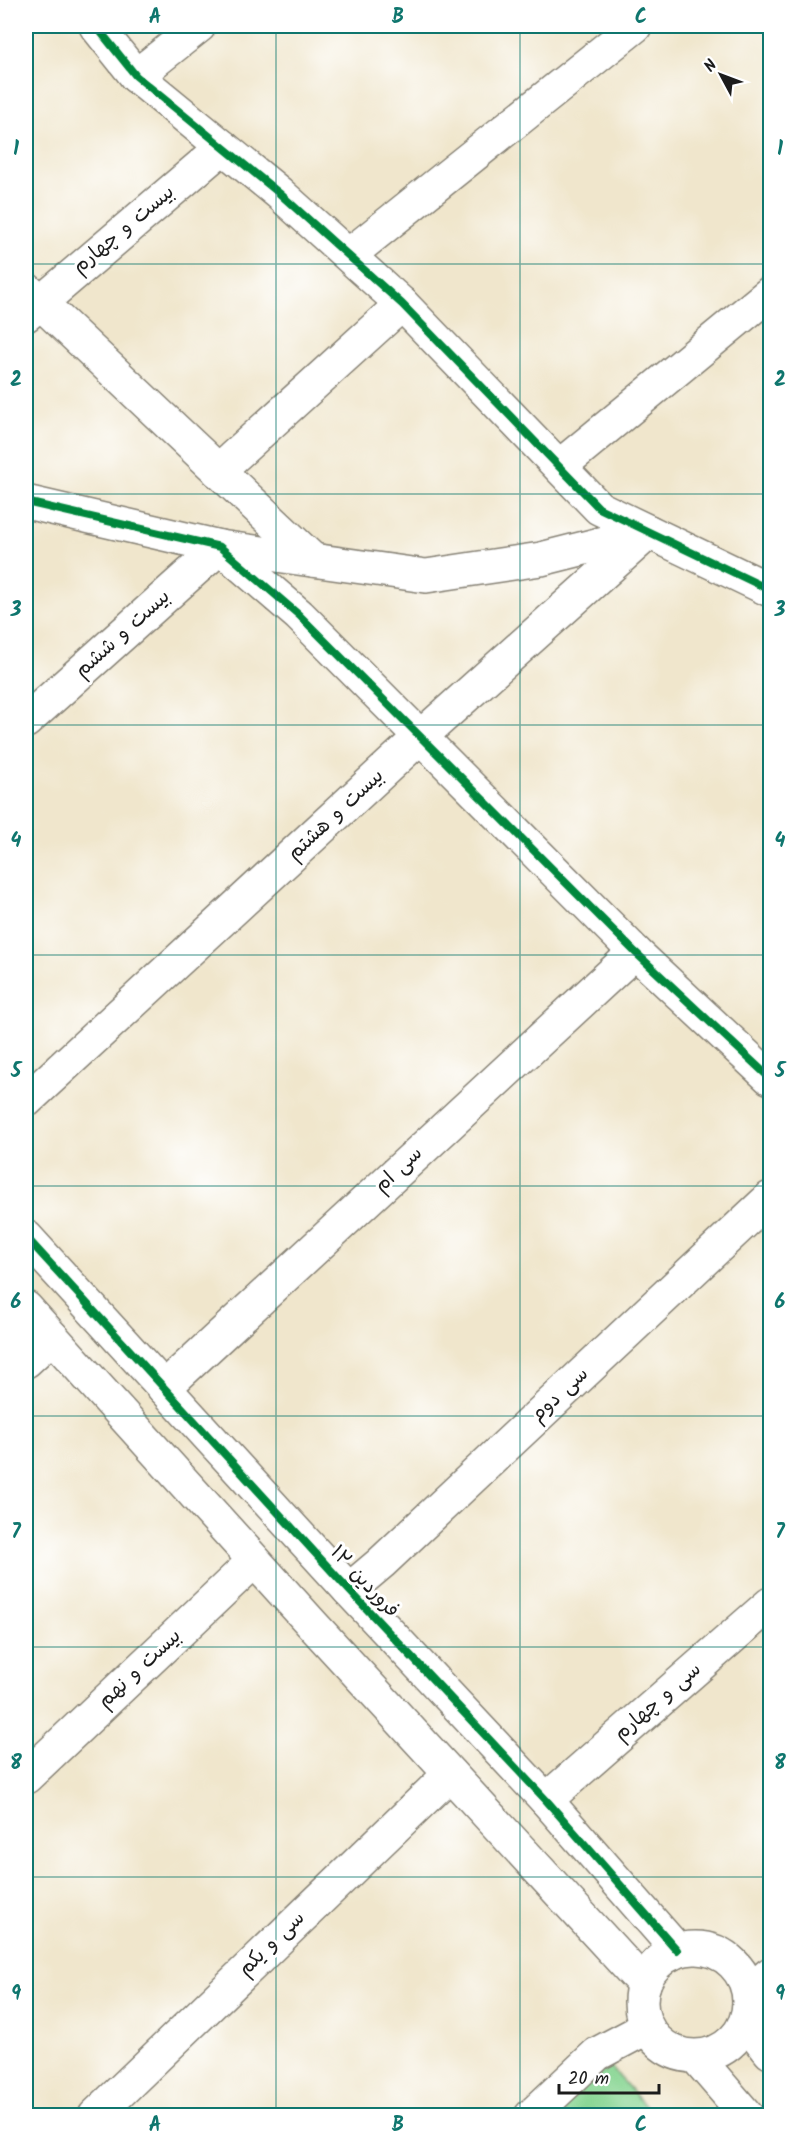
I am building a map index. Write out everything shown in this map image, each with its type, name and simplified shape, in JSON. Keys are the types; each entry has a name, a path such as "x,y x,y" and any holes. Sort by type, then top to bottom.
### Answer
{"street":[{"path":"96,26 136,76 223,147 349,255 402,304 599,508 771,590"},
{"path":"136,76 199,26"},
{"path":"349,255 635,26"},
{"name":"بیست و چهارم","path":"30,302 223,147"},
{"path":"560,466 771,293"},
{"path":"30,302 313,560"},
{"path":"218,471 402,304"},
{"path":"26,502 220,547 426,576 541,560 649,532"},
{"name":"بیست و هشتم","path":"26,1101 419,738 649,532"},
{"path":"220,547 299,615 419,738 635,952 771,1078"},
{"name":"بیست و ششم","path":"26,721 220,547"},
{"name":"سی ام","path":"164,1388 635,952"},
{"name":"سی دوم","path":"348,1590 381,1563 771,1198"},
{"name":"۱۲ فروردین","path":"26,1237 348,1590 546,1800 677,1950"},
{"path":"26,1308 254,1561 644,1984"},
{"path":"26,1361 52,1337"},
{"name":"بیست و نهم","path":"26,1777 254,1561"},
{"name":"سی و چهارم","path":"546,1800 771,1604"},
{"name":"سی و یکم","path":"95,2115 450,1774"},
{"path":"759,1995 727,2048 698,2058 667,2050 646,2028 640,1997 652,1968 677,1950 709,1948 735,1964 759,1995 771,2052"},
{"path":"531,2115 597,2054 646,2028"},
{"path":"698,2058 747,2115"}],"green space":[{"path":"609,2065 653,2115 553,2116"}],"cycle path":[{"path":"96,26 136,76 279,193 402,304 599,508 770,590"},
{"path":"26,502 220,547 299,615 635,952 770,1078"},
{"path":"26,1237 349,1590 546,1800 677,1950"}]}
